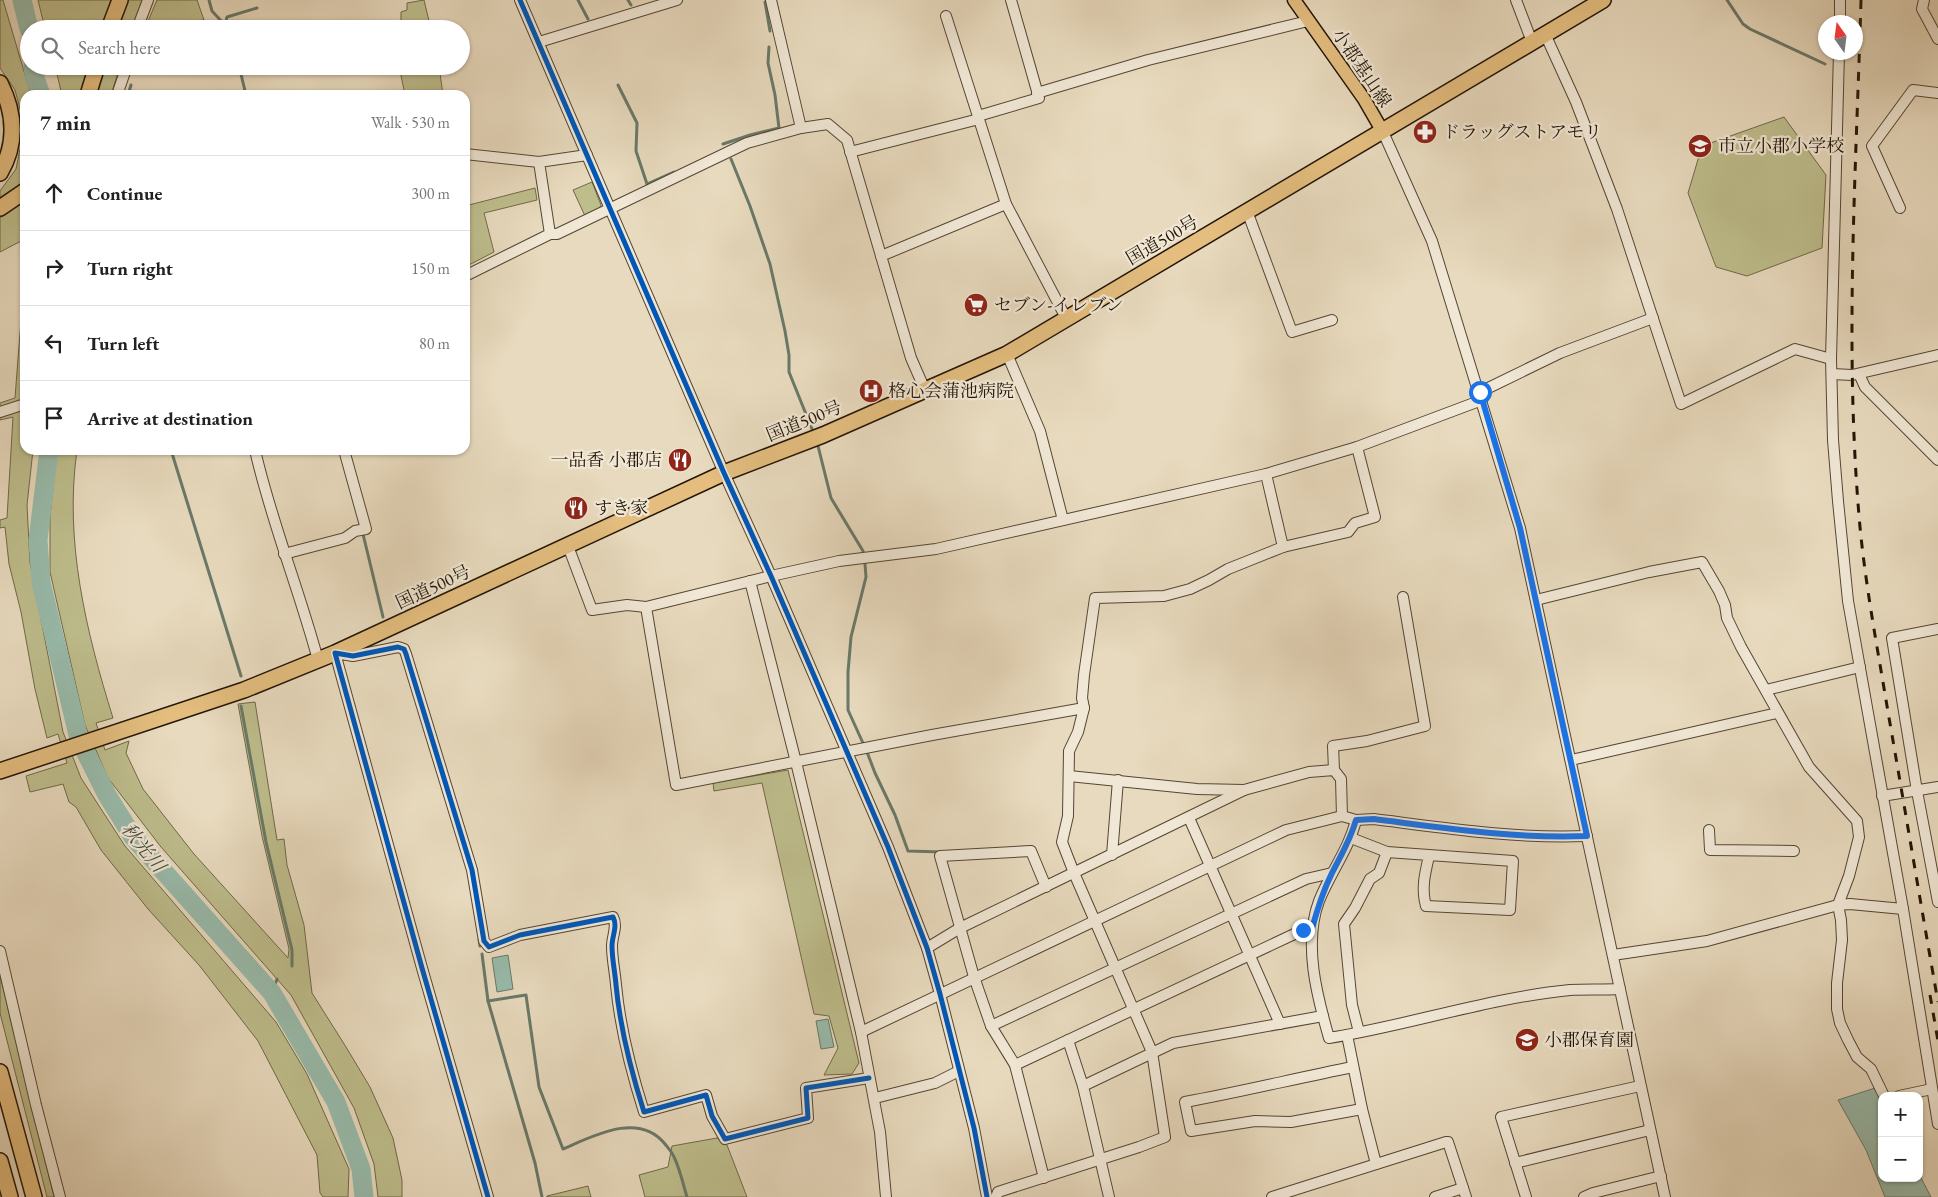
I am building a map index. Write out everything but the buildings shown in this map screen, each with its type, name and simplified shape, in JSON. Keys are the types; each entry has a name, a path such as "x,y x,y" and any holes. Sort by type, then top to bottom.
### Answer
{"highway":[{"path":"112,20 120,0"},
{"name":"国道500号","path":"0,771 244,690 335,653 724,473 823,435 1007,354 1603,0"},
{"path":"90,90 94,75"},
{"path":"0,83 10,107 13,132 8,157 0,174"},
{"path":"0,208 20,194"},
{"path":"0,1072 34,1197"},
{"path":"0,1161 10,1197"}],"main road":[{"name":"小郡基山線","path":"1294,0 1364,99 1382,132"}],"street":[{"path":"140,20 148,0"},
{"path":"520,0 888,847 926,948 940,994 974,1128 986,1197"},
{"path":"539,42 677,0"},
{"path":"771,0 801,128"},
{"path":"850,152 979,118 1039,98 1011,0"},
{"path":"1516,0 1576,102 1617,209 1681,404 1795,349 1831,360"},
{"path":"1840,0 1840,15"},
{"path":"1924,0 1922,9 1938,40"},
{"path":"946,16 1006,204 1066,318"},
{"path":"1037,93 1148,60 1308,21"},
{"path":"1839,60 1831,360 1833,440 1838,501 1848,601 1903,909 1938,1124"},
{"path":"119,90 124,75"},
{"path":"1900,208 1872,146 1913,90 1938,93"},
{"path":"470,274 550,234 557,234 747,143 801,128 828,124 847,140 911,358 925,390"},
{"path":"1382,132 1432,240 1520,528 1665,1197"},
{"path":"470,155 539,162 587,155"},
{"path":"539,162 550,234"},
{"path":"881,256 1006,204"},
{"path":"1247,211 1292,332 1332,320"},
{"path":"568,546 592,610 627,605 646,608 770,576 839,561 936,549 1266,474 1357,446 1481,396 1560,353 1653,318"},
{"path":"1007,354 1040,431 1063,520"},
{"path":"1832,374 1847,376 1859,374 1938,355"},
{"path":"1859,374 1865,387 1938,460"},
{"path":"0,412 20,406"},
{"path":"996,1197 998,1192 1165,1137 1152,1052 1074,874 1062,842 1068,816 1069,750 1078,732 1084,708 1082,698 1084,675 1095,598 1164,596 1196,586 1228,569 1283,547 1348,532 1355,523 1375,517 1357,446"},
{"path":"256,455 284,554 305,613 318,660"},
{"path":"284,554 345,538 355,531 366,529 345,455"},
{"path":"1266,474 1283,547"},
{"path":"1536,600 1649,572 1702,562 1719,591 1725,606 1726,618 1741,647 1809,767 1857,822 1860,837 1838,905 1842,940 1837,983 1840,1023 1857,1057 1871,1069 1882,1092"},
{"path":"750,581 861,1032 869,1078 875,1098 886,1197"},
{"path":"1342,816 1341,779 1334,770 1333,746 1367,741 1425,726 1403,597"},
{"path":"646,608 676,784 968,728 1084,708"},
{"path":"1938,629 1892,638 1938,902"},
{"path":"488,1197 422,968 335,653 353,656 398,647 404,650 472,870 484,941 489,947 520,934 613,917 616,922 612,946 619,1004 637,1090 644,1112 706,1095 712,1116 725,1139 808,1118 806,1088 869,1078"},
{"path":"1766,690 1860,667"},
{"path":"1571,760 1777,713"},
{"path":"926,948 960,928 1244,790 1309,772 1334,770"},
{"path":"1069,776 1197,789 1244,790"},
{"path":"1112,855 1118,780"},
{"path":"1882,796 1938,787"},
{"path":"861,1032 1286,830 1342,816 1356,820 1374,819 1514,836 1552,838 1587,836"},
{"path":"1189,818 1280,1024"},
{"path":"1356,820 1351,838 1318,903 1312,929 1313,963 1329,1038 1527,996 1571,990 1620,989"},
{"path":"1709,830 1710,850 1794,850"},
{"path":"1351,838 1386,852 1513,861 1510,910 1426,906 1423,897 1428,856"},
{"path":"1044,1178 1015,1065 991,1026 974,977 940,856 1032,851 1046,887"},
{"path":"1359,1032 1352,1005 1344,924 1355,908 1370,879 1379,872 1386,852"},
{"path":"991,1026 1306,878 1332,873"},
{"path":"1613,955 1707,941 1838,905 1850,904 1903,909"},
{"path":"1015,1065 1303,930 1312,929"},
{"path":"0,951 36,1105 60,1197"},
{"path":"1083,1086 1173,1043 1323,1016"},
{"path":"1347,1035 1376,1164"},
{"path":"1068,1040 1083,1086 1109,1197"},
{"path":"1353,1067 1275,1082 1252,1090 1185,1102 1190,1132 1255,1121 1291,1122 1362,1108"},
{"path":"875,1098 935,1084 959,1070"},
{"path":"1526,1197 1501,1117 1640,1086"},
{"path":"1918,1092 1932,1089"},
{"path":"1515,1163 1650,1130"},
{"path":"1272,1197 1448,1142 1465,1192 1435,1197"},
{"path":"1584,1197 1660,1176"}],"shaded area":[{"path":"0,0 3,0 20,58 20,75 25,75 30,90 20,90 20,109 15,90 0,68"},
{"path":"38,0 111,0 105,20 43,20"},
{"path":"126,0 142,0 135,20 120,20"},
{"path":"157,0 197,0 204,20 149,20"},
{"path":"424,0 429,20 401,20 401,12 407,10 407,3"},
{"path":"57,75 88,75 86,90 61,90"},
{"path":"102,75 117,75 113,90 98,90"},
{"path":"401,75 440,75 442,90 404,90"},
{"path":"1784,117 1826,175 1822,248 1747,276 1716,267 1688,193 1702,146"},
{"path":"20,149 20,186 11,195 0,198 0,191 16,169"},
{"path":"592,182 601,205 598,211 585,216 573,190"},
{"path":"535,188 537,200 484,213 494,252 470,264 470,205"},
{"path":"20,204 20,242 0,252 0,218"},
{"path":"20,333 20,455 32,455 27,505 30,563 63,732 81,778 125,846 276,1022 307,1074 349,1169 348,1197 323,1197 320,1193 317,1155 258,1041 199,965 148,909 101,850 76,807 69,802 63,784 30,792 26,776 67,763 58,734 47,738 9,564 5,527 0,528 0,520 7,518 13,417 0,420 0,403 15,398"},
{"path":"56,455 77,455 73,518 80,586 94,652 113,718 96,723 105,750 129,741 126,753 143,789 194,854 288,958 289,949 262,836 238,704 255,702 277,840 284,839 287,865 304,925 312,993 370,1087 393,1138 402,1180 402,1197 378,1197 374,1164 354,1108 291,995 161,847 108,778 85,725 50,572 50,516"},
{"path":"788,770 859,1063 852,1074 824,1075 838,1048 829,1016 814,1014 762,783 714,791 713,783"},
{"path":"508,955 513,989 497,992 492,958"},
{"path":"0,975 54,1197 47,1197 0,1013"},
{"path":"828,1019 834,1047 821,1049 816,1021"},
{"path":"1875,1088 1878,1094 1878,1180 1866,1150 1838,1100"},
{"path":"717,1138 727,1145 747,1197 645,1197 639,1175 668,1167 672,1146"},
{"path":"1879,1182 1923,1182 1931,1197 1885,1197"},
{"path":"588,1186 591,1197 547,1197 547,1196"}],"waterway":[{"name":"秋光川","path":"22,0 27,20"},
{"path":"209,0 212,11 220,20"},
{"path":"578,0 588,19"},
{"path":"628,0 631,5"},
{"path":"1727,0 1743,24 1750,29 1825,64"},
{"path":"765,2 770,31"},
{"path":"226,20 227,17 257,8"},
{"path":"723,144 779,128 775,95 768,63 769,47"},
{"name":"秋光川","path":"34,75 39,90"},
{"path":"241,75 245,90"},
{"path":"130,90 131,85"},
{"path":"618,85 637,123 636,151 647,184 674,172"},
{"path":"731,159 770,264 785,331 789,355 789,372 814,434"},
{"path":"817,442 831,498 863,551 865,564 866,577 851,637 848,672 848,710 895,815 908,851 943,852"},
{"name":"秋光川","path":"48,455 38,540 41,582 79,739 107,795 133,837 272,993 336,1102 361,1169 364,1197"},
{"path":"173,455 241,676"},
{"path":"363,534 383,617"},
{"path":"241,706 266,842 292,950 292,966"},
{"path":"479,939 480,946"},
{"path":"482,954 488,1001 535,1163 542,1197"},
{"path":"272,993 277,979"},
{"path":"488,1001 526,995 539,1087 563,1149 616,1129 642,1129 654,1134 672,1153 687,1197"}],"railway":[{"path":"1861,0 1854,198 1852,329 1855,461 1860,527 1872,620 1938,1002"},
{"path":"1930,995 1938,1041"}],"cycle path":[{"path":"520,0 888,847 927,948 974,1128 987,1197"},
{"path":"488,1197 422,968 335,653 353,656 398,647 404,649 472,870 484,941 489,947 520,935 613,917 615,927 612,951 620,1017 630,1065 644,1112 706,1095 712,1116 725,1139 808,1118 806,1088 869,1078"}],"place":[{"name":"ドラッグストアモリ","path":"1425,132"},
{"name":"市立小郡小学校","path":"1700,146"},
{"name":"セブン-イレブン","path":"976,305"},
{"name":"格心会蒲池病院","path":"871,391"},
{"name":"一品香 小郡店","path":"680,460"},
{"name":"すき家","path":"576,508"},
{"name":"小郡保育園","path":"1527,1040"}],"route":[{"path":"1303,930 1312,929 1318,903 1351,838 1356,820 1374,819 1514,836 1552,838 1587,836 1520,528 1480,392"}]}
